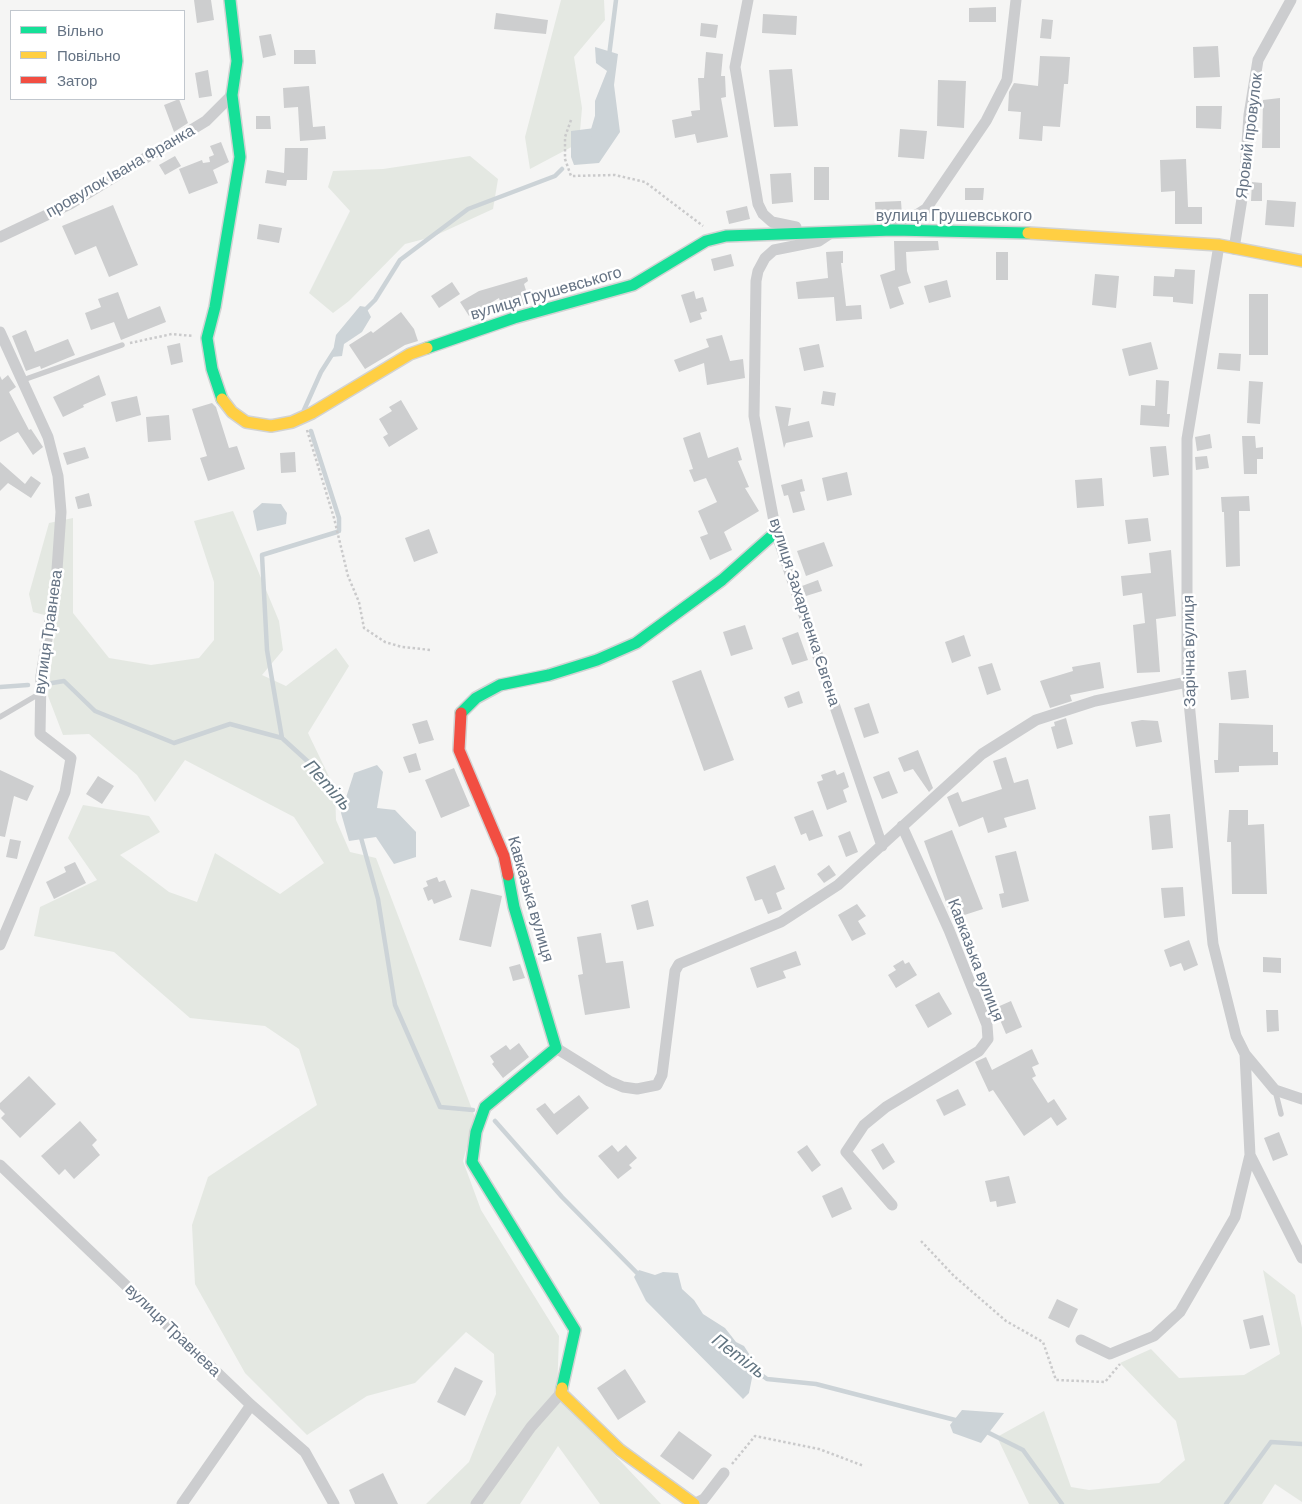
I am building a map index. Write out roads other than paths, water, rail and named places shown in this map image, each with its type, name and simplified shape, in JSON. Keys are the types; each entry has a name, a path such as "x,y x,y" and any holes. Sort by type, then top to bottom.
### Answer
{"street":[{"name":"вулиця Грушевського","path":"230,0 237,61 232,95 240,157 215,307 207,338 212,369 220,397 232,412 246,422 270,426 312,414 410,354 505,321 633,285 697,246 726,236 831,234 893,230 1050,233 1219,245 1302,261"},
{"path":"748,0 735,67 758,204 772,222 783,226 816,228 831,234"},
{"path":"893,230 926,209 986,121 1007,80 1016,0"},
{"name":"Яровий провулок","path":"1234,249 1244,186 1249,115 1258,60 1291,0"},
{"name":"провулок Івана Франка","path":"0,236 70,204 206,120 232,95"},
{"name":"вулиця Захарченка Євгена","path":"831,234 819,241 774,250 765,258 756,281 754,416 776,532 882,846"},
{"name":"Зарічна вулиця","path":"1219,245 1187,439 1187,682 1213,944 1236,1036 1245,1054 1276,1090"},
{"name":"вулиця Травнева","path":"0,332 48,437 58,476 61,512 56,584 39,694 40,734 71,758 66,792 0,945"},
{"name":"Кавказька вулиця","path":"556,1048 514,907 504,856 459,750 461,712 476,698 500,685 557,673 598,660 636,643 722,580 776,532"},
{"path":"476,1504 531,1427 562,1393 575,1330 472,1162 472,1150 485,1108 556,1048 608,1081 623,1087 637,1089 657,1085 662,1075 675,971 679,964 781,922 838,886 982,754 1036,720 1095,701 1187,682"},
{"name":"Кавказька вулиця","path":"892,1205 846,1152 864,1125 886,1106 979,1051 988,1039 987,1025 950,930 902,826"},
{"name":"Зарічна вулиця","path":"1245,1054 1250,1155 1302,1258"},
{"path":"1276,1090 1302,1099"},
{"path":"1081,1340 1110,1354 1154,1336 1180,1312 1235,1217 1250,1155"},
{"name":"вулиця Травнева","path":"0,1165 251,1405 305,1452 334,1504"},
{"path":"562,1393 620,1450 694,1504 704,1499 724,1473"},
{"path":"182,1504 251,1405"}],"lane":[{"path":"23,380 122,345"},
{"path":"0,717 39,694"},
{"path":"1276,1090 1281,1114"}],"water":[{"path":"595,47 618,54 614,85 620,132 599,163 574,165 571,157 571,131 595,128 595,101 607,71 596,63"},
{"path":"360,306 366,307 371,317 362,332 344,344 342,356 332,357 336,335"},
{"path":"262,503 281,504 287,513 286,524 257,531 253,511"},
{"path":"377,765 383,772 377,808 395,810 416,832 416,857 394,864 376,837 349,841 341,813 354,773"},
{"path":"639,1270 655,1275 663,1272 678,1273 682,1289 694,1300 703,1314 725,1328 736,1342 744,1346 753,1360 754,1368 749,1393 743,1399 646,1301 634,1277"},
{"path":"962,1410 1004,1413 981,1443 953,1433 950,1425"}],"waterway":[{"path":"609,56 616,0"},
{"path":"592,134 597,117"},
{"path":"363,312 375,300 400,260 468,209 555,176 562,169"},
{"path":"304,410 321,372 335,350"},
{"path":"311,431 339,518 339,531"},
{"path":"282,738 267,650 262,555 337,532"},
{"name":"Петіль","path":"52,683 64,681 95,711 174,743 230,724 282,738 315,768 348,805"},
{"name":"Петіль","path":"0,687 28,685"},
{"name":"Петіль","path":"360,834 378,899 395,1005 440,1107 473,1110"},
{"name":"Петіль","path":"495,1121 562,1197 641,1277"},
{"name":"Петіль","path":"749,1366 767,1379 816,1384 959,1421"},
{"name":"Петіль","path":"985,1431 1023,1450 1062,1504"},
{"name":"Петіль","path":"1226,1504 1271,1442 1302,1444"}]}
